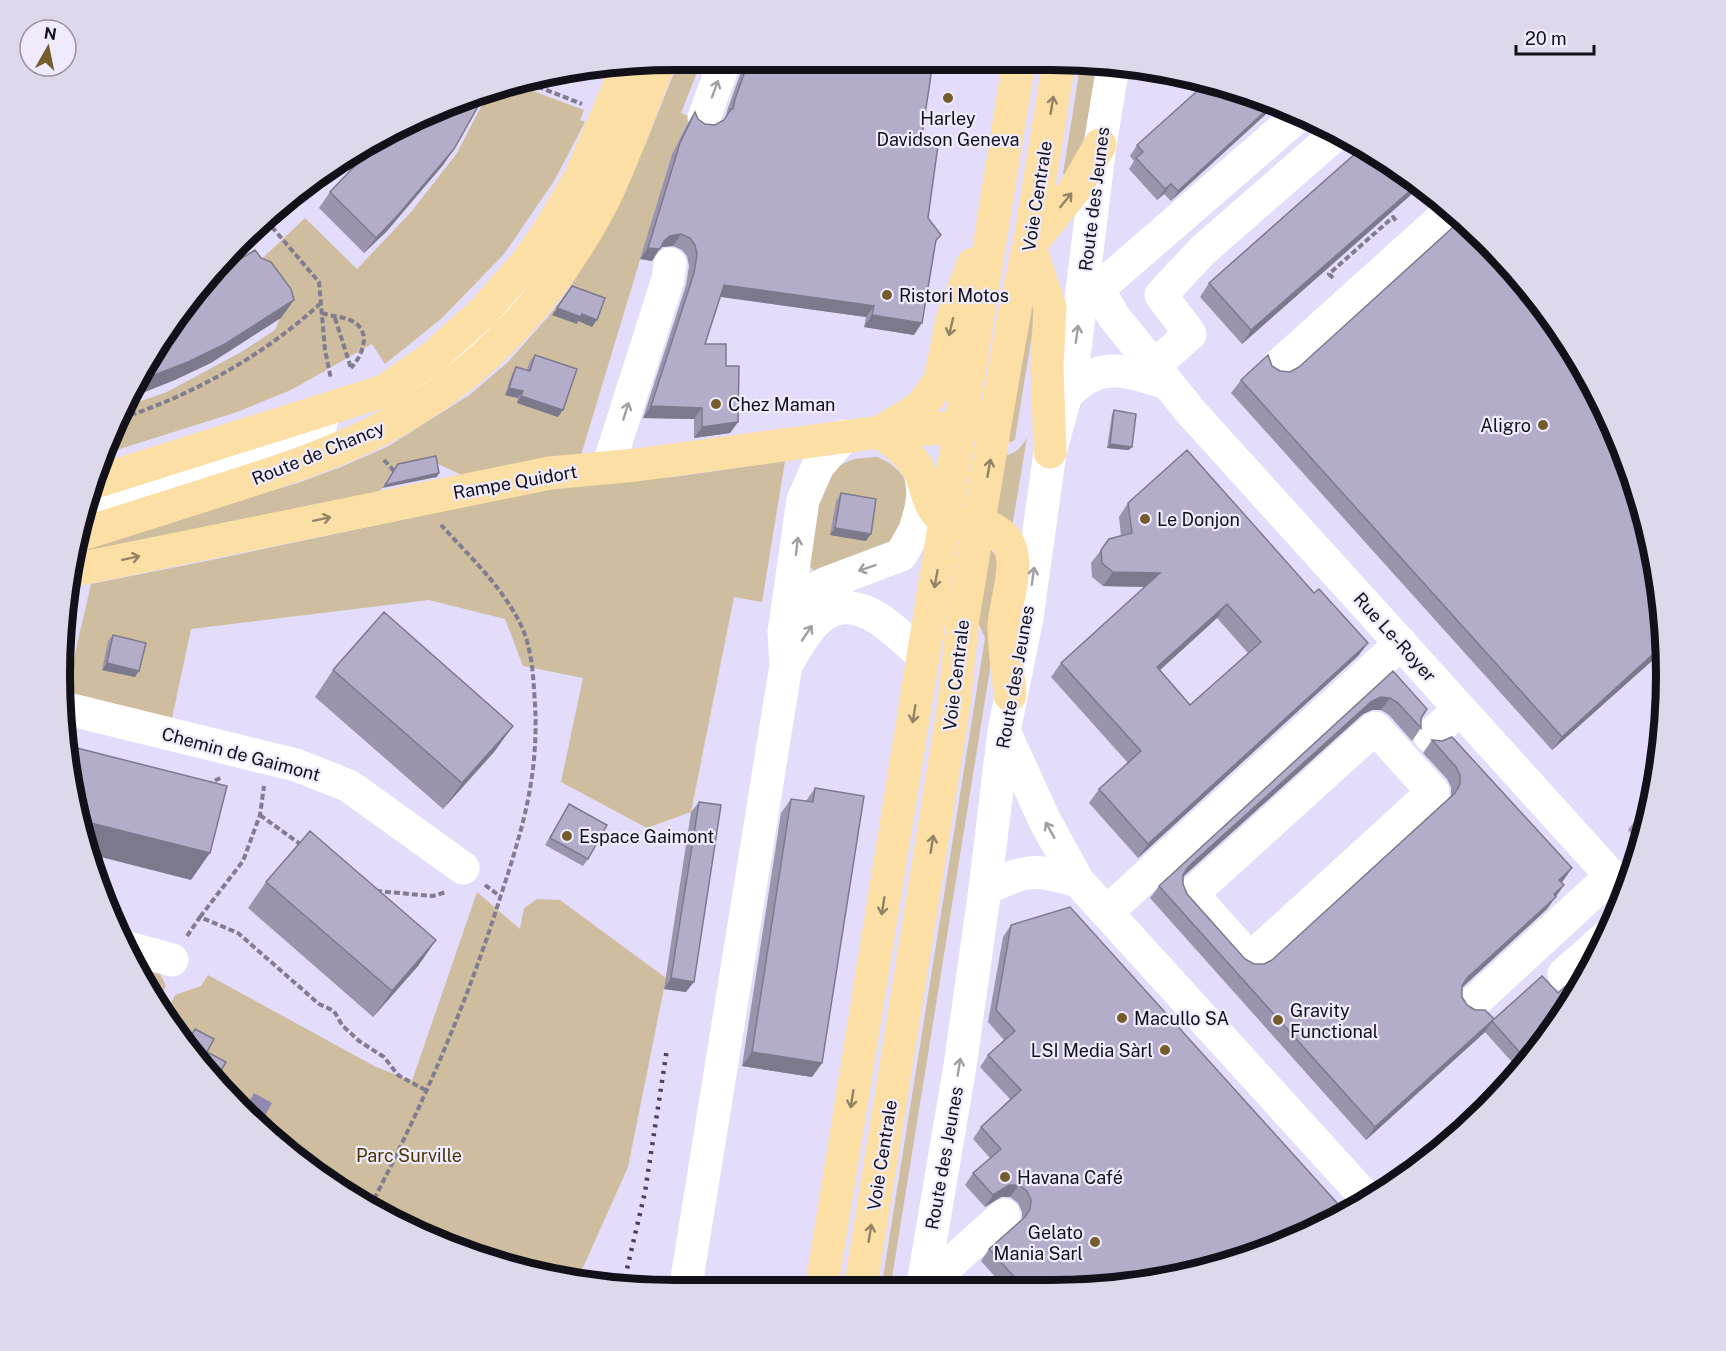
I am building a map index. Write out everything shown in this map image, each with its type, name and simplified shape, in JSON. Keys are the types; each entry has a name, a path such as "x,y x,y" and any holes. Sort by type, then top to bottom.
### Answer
{"main road":[{"name":"Voie Centrale","path":"823,1280 1018,70"},
{"name":"Voie Centrale","path":"862,1280 950,728 963,618 1057,70"},
{"name":"Route de Chancy","path":"88,532 282,471 354,442 394,422 430,400 474,366 503,340 537,303 577,245 603,201 655,71"},
{"name":"Route de Chancy","path":"104,479 384,391 433,357 483,312 527,262 552,226 580,177 625,73"},
{"path":"1050,452 1047,367 1050,307 1029,246 1075,189 1100,145"},
{"path":"999,193 952,320 940,380 928,399 918,409 880,432 910,456 921,475 933,508 946,521 979,525 996,531 1010,547 1013,562 1004,625 1010,695"},
{"name":"Rampe Quidort","path":"80,569 550,472 608,467 880,432 961,427 997,412"}],"street":[{"path":"704,118 721,70"},
{"path":"92,516 226,474 324,438 409,394 452,361 511,305 561,240 601,167 641,72"},
{"name":"Route des Jeunes","path":"938,1280 931,1233 960,1066 1004,731 1027,618 1050,452 1072,373 1092,279 1100,145 1112,74"},
{"path":"1092,279 1292,121"},
{"path":"1066,395 1092,375 1113,370 1159,375 1190,334 1161,295 1202,251 1330,139"},
{"path":"1277,367 1444,217"},
{"path":"608,467 668,279 670,264"},
{"name":"Rue Le-Royer","path":"1092,279 1114,317 1159,375 1618,883"},
{"path":"97,500 287,438 348,411 384,391"},
{"path":"687,1280 786,665 784,632 803,500 818,466 844,436"},
{"path":"901,555 915,530 921,509 923,494 921,475"},
{"path":"789,604 824,584 901,555 926,532 946,521"},
{"path":"786,665 816,621 828,612 844,608 871,613 892,627 923,656"},
{"path":"1107,912 1401,644"},
{"path":"1430,736 1460,709"},
{"name":"Chemin de Gaimont","path":"72,710 272,758 350,786 459,879"},
{"path":"1375,728 1433,792 1250,959 1192,894 1375,728"},
{"path":"1004,731 1045,821 1078,881 1362,1194"},
{"path":"985,889 1017,874 1030,872 1045,872 1078,881"},
{"path":"1471,1005 1618,883"},
{"path":"137,950 172,960"},
{"path":"1564,974 1587,953"},
{"path":"941,1280 1004,1215"}],"path":[{"path":"538,87 580,103"},
{"path":"1336,282 1329,274 1393,218 1400,225"},
{"path":"271,226 319,282 323,321"},
{"path":"130,415 196,388 264,350 321,303"},
{"path":"322,313 335,318 351,320 363,332 362,354 351,368"},
{"path":"335,318 353,376"},
{"path":"374,1199 427,1091 475,976 527,809 535,756 533,671"},
{"path":"172,960 200,917 243,861 260,815 272,758"},
{"path":"198,789 208,784"},
{"path":"260,815 305,847"},
{"path":"369,891 433,896 459,879"},
{"path":"200,917 238,933 319,1004 334,1011 342,1025 359,1041 384,1057 398,1075 427,1091"}],"green space":[{"path":"675,70 698,70 681,113 690,117 672,154 581,455 464,476 436,463 395,467 378,494 82,557 85,546 298,483 341,467 387,447 468,396 507,363 568,291 614,212 646,143"},
{"path":"1079,71 1099,73 1091,128 1072,177 1063,174"},
{"path":"527,89 584,110 580,120 585,122 554,181 504,254 442,318 385,364 372,344 291,390 237,412 114,451 136,403 167,392 243,351 275,330 280,318 248,272 305,218 357,269 412,211 457,153 483,102"},
{"path":"1029,304 1037,304 1015,439 1012,442 1008,441"},
{"path":"1027,438 1012,527 1003,516 996,512 1005,456 1018,450"},
{"path":"877,457 898,470 907,487 907,507 893,540 886,548 871,555 824,572 814,571 808,564 822,484 840,465 854,459"},
{"path":"785,461 762,602 734,597 691,812 647,828 561,782 583,678 523,666 505,619 429,600 191,629 171,723 71,699 70,675 91,584 572,484 674,477"},
{"path":"990,549 999,559 996,623 990,669 892,1280 883,1280 985,638 978,622"},
{"name":"Parc Surville","path":"477,892 520,929 524,908 537,899 560,900 666,978 628,1167 581,1273 519,1260 444,1234 408,1218 339,1179 277,1130 248,1103 196,1044 169,1007 175,995 201,986 208,975 376,1067 412,1081"},
{"path":"142,960 155,963 166,986 162,994"}],"shaded area":[{"path":"254,1093 272,1103 264,1118 248,1103"}],"building":[{"path":"745,70 932,70 921,142 938,145 928,218 941,235 936,240 922,323 872,315 874,306 724,285 705,344 726,344 726,366 739,366 738,422 702,427 702,408 651,406 694,273 697,254 695,245 690,238 681,234 670,236 660,249 648,248 680,143 695,112 698,119 705,124 715,125 724,120 733,109"},
{"path":"1199,89 1266,111 1178,191 1171,184 1165,189 1136,158 1143,152 1137,145"},
{"path":"480,104 454,149 376,238 330,192 362,159 408,133"},
{"path":"1356,153 1387,172 1411,190 1251,330 1209,283"},
{"path":"1454,226 1478,248 1530,307 1554,339 1593,408 1623,481 1635,519 1650,597 1655,653 1562,737 1241,380 1268,355 1272,366 1280,371 1290,372 1299,367"},
{"path":"255,250 261,258 271,262 291,289 294,300 225,344 150,377 172,339 234,263"},
{"path":"572,286 605,298 597,320 557,308"},
{"path":"535,355 577,369 563,410 521,396 523,391 509,388 516,367 530,371"},
{"path":"1114,410 1136,414 1132,447 1110,444"},
{"path":"1187,450 1314,593 1319,589 1368,643 1148,844 1099,789 1141,751 1061,663 1160,573 1113,572 1102,563 1101,550 1109,539 1132,533 1128,503","holes":["1227,604 1261,642 1190,705 1157,667"]},
{"path":"436,456 439,473 385,485 398,464"},
{"path":"841,493 876,499 871,534 835,528"},
{"path":"384,612 513,726 462,783 333,670"},
{"path":"113,635 146,643 139,671 107,663"},
{"path":"1393,671 1427,709 1421,718 1421,728 1398,703 1390,698 1381,697 1372,701 1188,867 1183,875 1183,884 1187,894 1245,959 1254,964 1264,964 1272,960 1455,793 1460,784 1460,775 1456,767 1432,740 1442,741 1452,737 1572,868 1559,880 1564,885 1554,894 1556,897 1467,978 1462,986 1462,997 1467,1005 1475,1010 1485,1010 1494,1019 1375,1127 1159,886"},
{"path":"75,748 227,786 210,853 89,822"},
{"path":"815,788 864,796 822,1063 752,1052 791,799 813,802"},
{"path":"699,802 721,805 694,982 671,978"},
{"path":"569,804 607,825 588,859 550,838"},
{"path":"310,831 436,940 392,991 266,882"},
{"path":"1070,907 1340,1206 1282,1234 1245,1248 1169,1269 1090,1279 1017,1280 989,1249 1025,1217 1030,1209 1031,1200 1027,1191 1019,1185 1009,1185 993,1195 973,1173 1001,1149 981,1127 1021,1090 988,1055 1015,1031 996,1010 1011,925"},
{"path":"1542,976 1558,993 1572,982 1554,1012 1521,1054 1492,1021"},
{"path":"195,1029 214,1039 207,1052 226,1062 220,1073 196,1044 191,1037"}],"railway":[{"path":"625,1278 645,1192 667,1049"}],"place":[{"name":"Harley Davidson Geneva","path":"948,98"},
{"name":"Ristori Motos","path":"887,295"},
{"name":"Chez Maman","path":"716,404"},
{"name":"Aligro","path":"1543,425"},
{"name":"Le Donjon","path":"1145,519"},
{"name":"Espace Gaimont","path":"567,836"},
{"name":"Macullo SA","path":"1122,1018"},
{"name":"Gravity Functional","path":"1278,1020"},
{"name":"LSI Media Sàrl","path":"1165,1050"},
{"name":"Havana Café","path":"1005,1177"},
{"name":"Gelato Mania Sarl","path":"1095,1242"}]}
